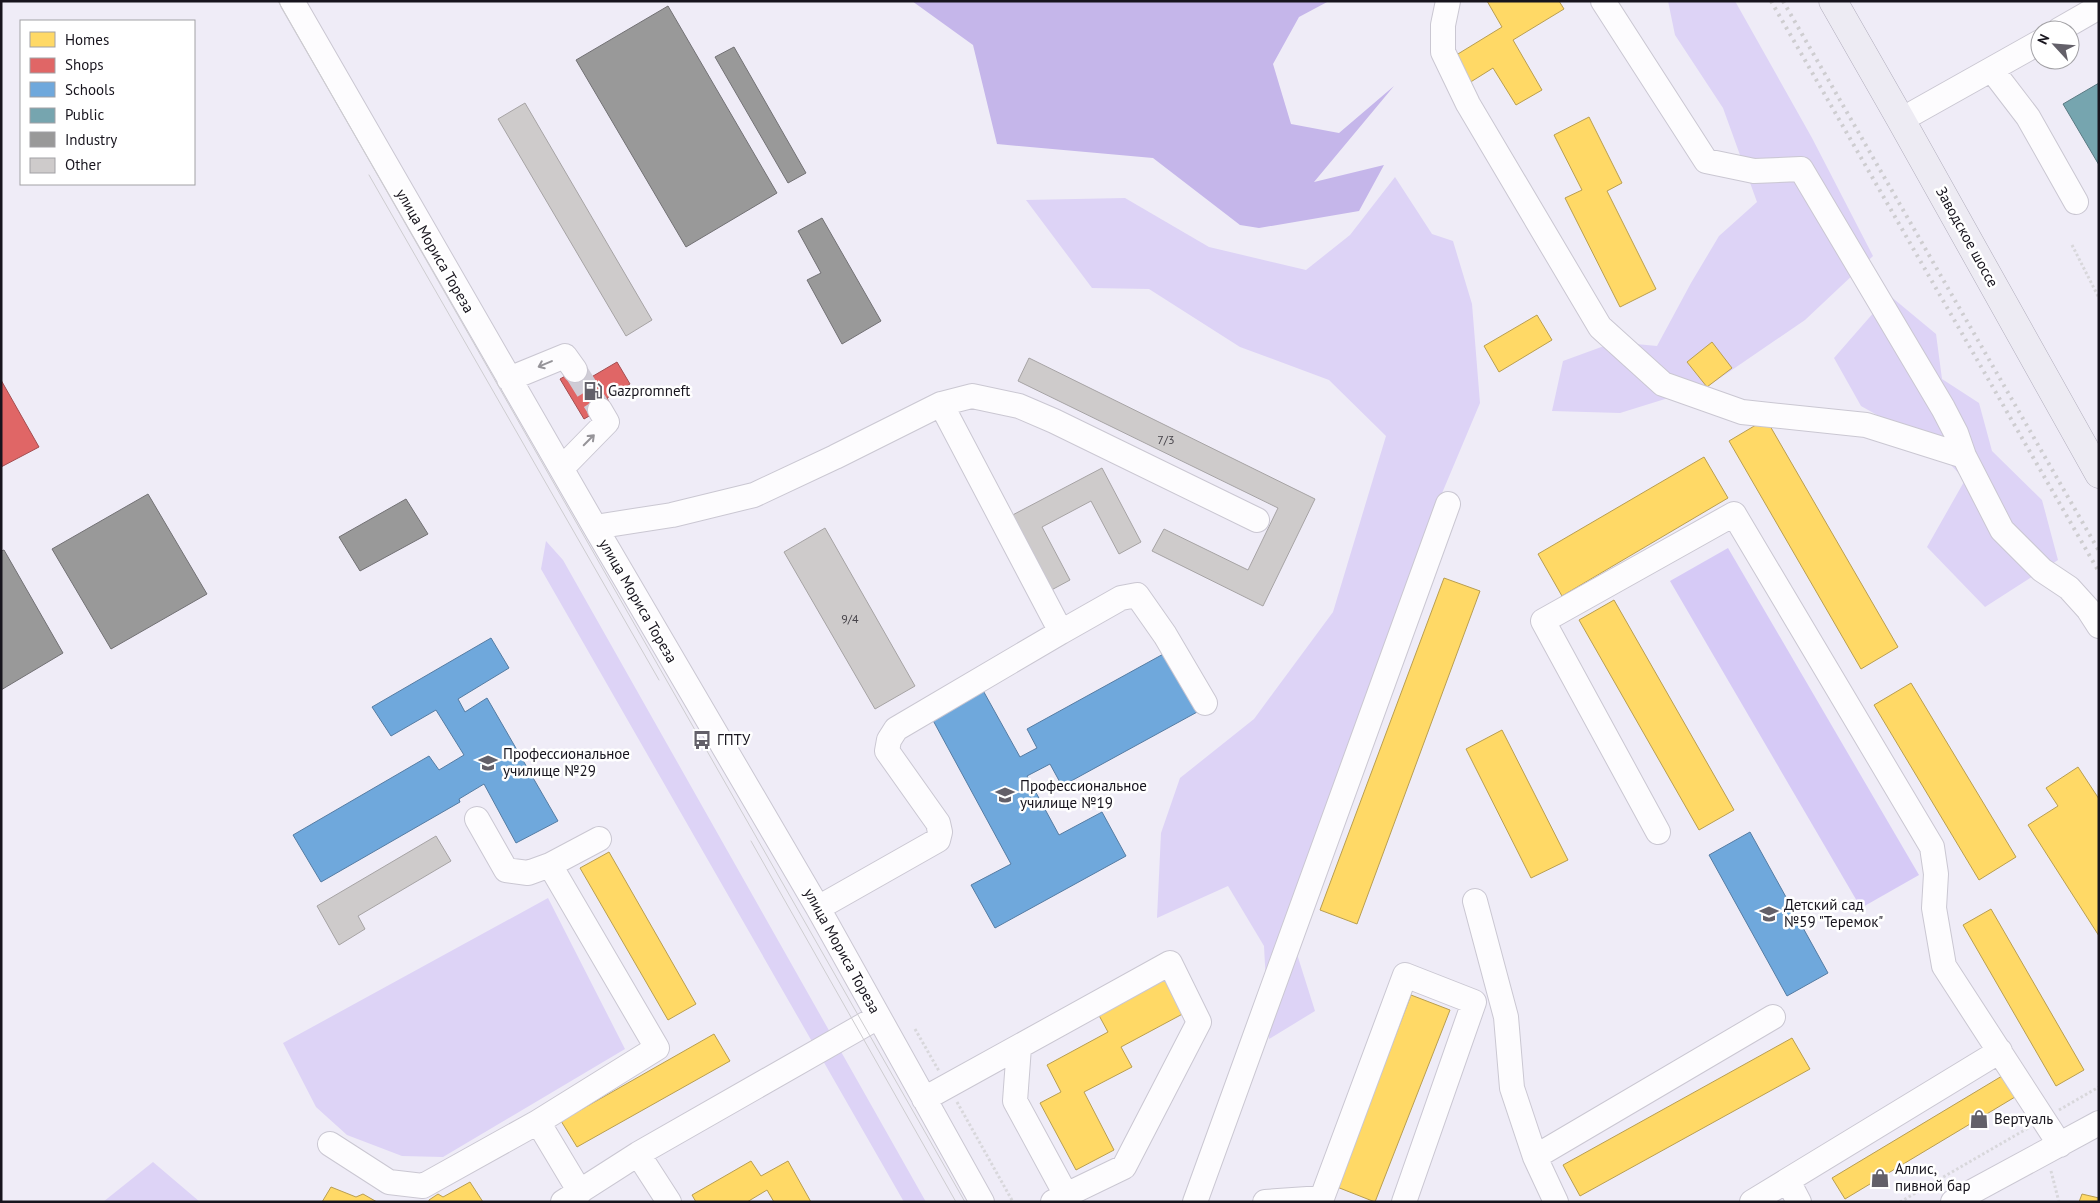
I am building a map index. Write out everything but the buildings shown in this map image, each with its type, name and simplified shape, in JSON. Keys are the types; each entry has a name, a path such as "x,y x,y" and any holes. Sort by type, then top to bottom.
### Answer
{"main road":[{"name":"Заводское шоссе","path":"1833,1 1902,120 2099,474"}],"street":[{"name":"улица Мориса Тореза","path":"292,1 509,379 818,908 982,1202"},
{"path":"1448,1 1443,25 1443,52 1468,104 1600,327 1663,384 1742,412 1866,424 1964,456"},
{"path":"1602,1 1706,161 1754,171 1801,169 1943,408 1956,433 1964,456 2002,530 2042,570 2069,588 2088,609 2099,626"},
{"path":"2076,20 2097,7"},
{"path":"1902,120 2030,48"},
{"path":"1992,70 2028,117 2076,202"},
{"path":"509,379 565,356 575,370"},
{"path":"595,527 672,515 754,495 941,404 972,396 1019,406 1054,421 1257,520"},
{"path":"941,404 1061,632"},
{"path":"562,468 607,422 600,410"},
{"path":"1195,1202 1448,504"},
{"path":"1658,832 1543,621 1734,514 1932,847 1936,874 1934,908 1944,966 2060,1145"},
{"path":"818,908 938,840 940,832 938,823 887,751 889,740 896,729 1121,598 1137,596 1164,635 1205,703"},
{"path":"477,819 506,870 528,873 550,865 599,839"},
{"path":"330,1144 389,1182 423,1186 538,1122 658,1048 550,865"},
{"path":"1475,901 1506,1017 1512,1088 1536,1157 1556,1202"},
{"path":"924,1099 1170,963 1199,1022 1124,1167 1060,1198 1015,1101 1019,1047"},
{"path":"1264,1202 1327,1200 1404,975 1474,1002 1404,1202"},
{"path":"538,1122 571,1197 638,1154 878,1017"},
{"path":"1536,1157 1773,1017"},
{"path":"1752,1202 2000,1051"},
{"path":"1953,1202 2099,1123"},
{"path":"638,1154 668,1202"},
{"path":"1788,1181 1799,1202"}],"path":[{"path":"2072,245 2099,298"},
{"path":"915,1029 1013,1202"},
{"path":"1900,1202 2099,1087"},
{"path":"2050,1168 2059,1202"}],"shaded area":[{"path":"912,1 1329,1 1299,17 1273,64 1291,124 1339,133 1394,86 1314,182 1384,165 1359,211 1259,228 1240,225 1153,158 997,144 973,45"},
{"path":"1668,1 1735,1 1812,138 1873,256 1805,320 1710,385 1620,413 1552,411 1563,361 1615,342 1657,346 1719,236 1757,202 1723,108 1675,35"},
{"path":"1395,177 1432,234 1453,241 1472,304 1480,403 1432,517 1290,932 1315,1011 1269,1039 1264,946 1228,886 1157,918 1161,833 1180,778 1254,719 1333,612 1386,436 1329,380 1240,347 1149,289 1092,288 1026,200 1125,198 1209,247 1306,270 1350,235"},
{"path":"1889,295 1936,334 1942,379 1979,403 1992,451 2042,500 2058,560 1985,607 1927,547 1965,480 1934,447 1861,406 1834,358"},
{"path":"546,541 563,560 926,1202 904,1202 541,569"},
{"path":"1728,548 1919,875 1861,908 1670,581"},
{"path":"548,898 625,1049 443,1157 402,1156 347,1135 316,1107 283,1043"},
{"path":"153,1162 200,1202 103,1202"}],"tunnel":[{"path":"575,370 600,410"}],"tram line":[{"path":"278,1 965,1202"},
{"path":"369,175 659,680"},
{"path":"751,841 956,1202"}],"railway":[{"path":"1771,1 2099,572"},
{"path":"1783,1 2099,551"}],"place":[{"name":"Gazpromneft","path":"593,391"},
{"name":"ГПТУ","path":"702,740"},
{"name":"Профессиональное училище №29","path":"488,763"},
{"name":"Профессиональное училище №19","path":"1005,795"},
{"name":"Детский сад №59 \"Теремок\"","path":"1769,914"},
{"name":"Вертуаль","path":"1979,1119"},
{"name":"Аллис, пивной бар","path":"1880,1178"}]}
